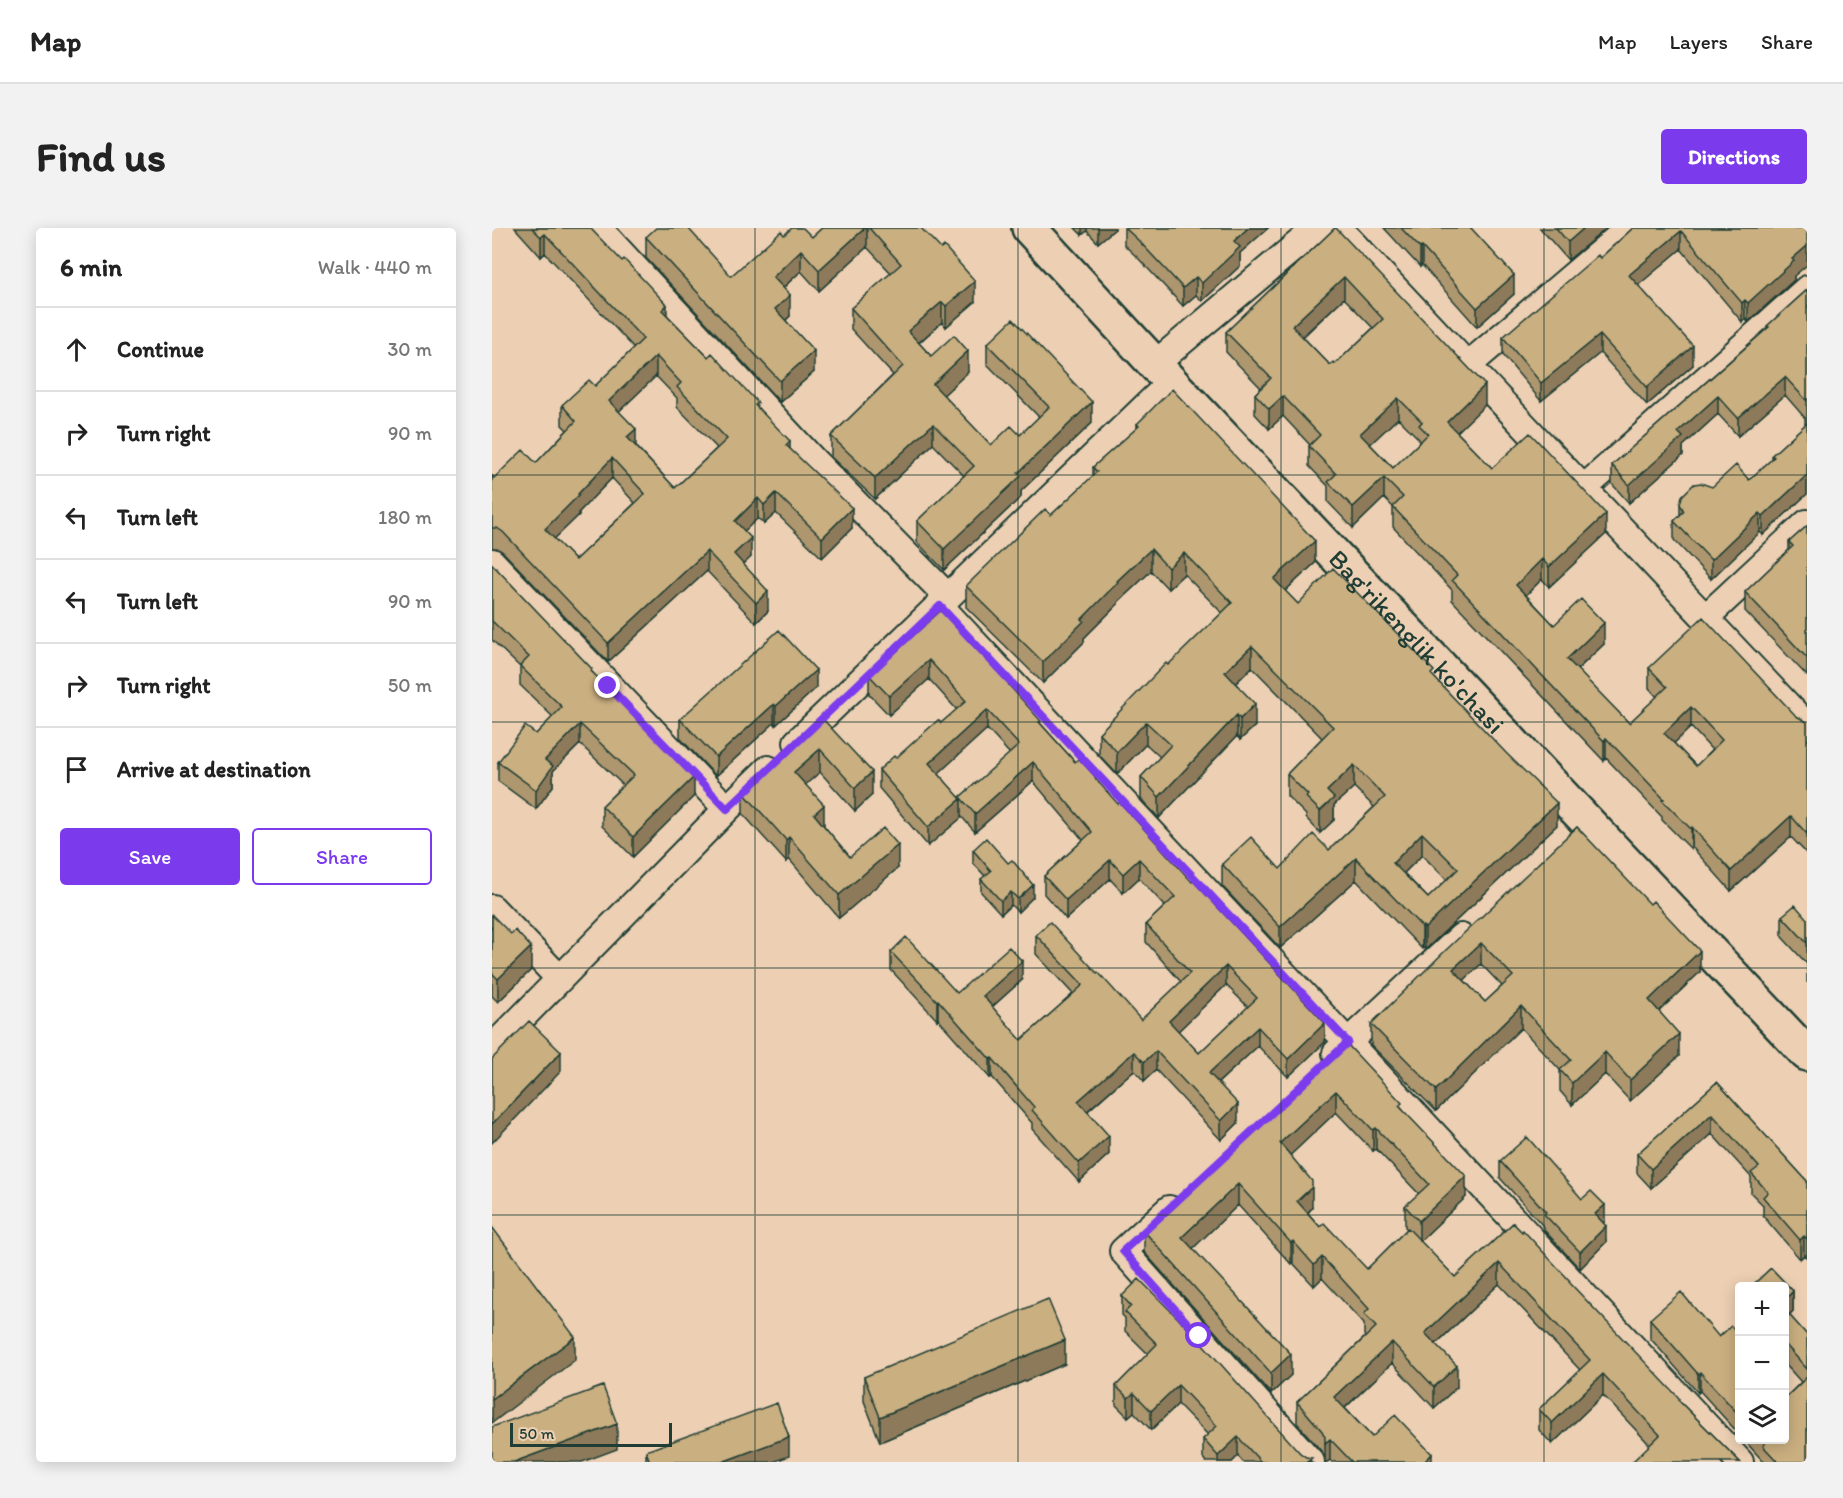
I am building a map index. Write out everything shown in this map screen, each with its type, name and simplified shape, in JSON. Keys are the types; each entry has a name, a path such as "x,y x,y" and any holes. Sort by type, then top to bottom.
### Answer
{"main road":[{"name":"Bag'rikenglik ko'chasi","path":"1029,228 1577,828 1807,1054"}],"lane":[{"path":"598,228 1348,1042 1740,1462"},
{"path":"492,1048 727,809 944,601 1163,373 1317,228"},
{"path":"1338,228 1807,726"},
{"path":"1467,366 1629,228"},
{"path":"1583,489 1807,289"},
{"path":"1705,618 1807,523"},
{"path":"492,562 727,809"},
{"path":"492,908 560,979"},
{"path":"1322,1066 1475,923"},
{"path":"1184,1195 1123,1251 1311,1462"}],"building":[{"path":"532,228 590,228 622,261 624,259 667,305 662,310 708,357 712,353 758,403 755,405 790,441 786,445 852,508 822,538 776,493 764,505 758,498 735,521 751,538 734,554 768,591 756,603 707,551 608,643 503,532 492,528 492,476 494,478 523,450 536,463 576,421 562,405 589,380 595,386 643,339 545,234 541,237","holes":["656,356 681,383 677,387 727,439 675,488 627,437 636,429 609,401","612,458 645,494 575,560 545,529"]},
{"path":"656,228 688,228 731,276 781,231 784,235 792,228 803,228 812,237 822,228 865,228 819,270 801,250 773,277 790,295 775,309 814,351 780,381 646,237"},
{"path":"869,228 921,228 941,249 944,246 975,281 946,306 942,302 908,331 931,356 954,335 968,351 933,384 991,445 1011,426 1020,435 1049,407 987,344 1013,319 1092,402 1018,473 1021,476 944,549 917,521 974,466 933,424 875,478 831,436 903,366 851,308 901,264"},
{"path":"1125,228 1248,228 1234,241 1240,247 1202,283 1196,277 1183,288"},
{"path":"1336,228 1485,385 1447,422 1492,468 1530,433 1606,514 1549,567 1542,559 1516,585 1554,625 1581,599 1604,623 1567,659 1629,723 1667,687 1649,668 1703,617 1796,716 1807,722 1807,834 1791,816 1731,871 1692,827 1691,829 1662,800 1664,799 1606,738 1604,741 1452,580 1457,575 1393,507 1403,497 1384,478 1353,507 1328,482 1336,474 1309,446 1320,435 1283,396 1269,409 1255,394 1271,378 1226,332","holes":["1344,277 1383,319 1335,364 1333,362 1330,365 1292,326","1398,398 1422,422 1419,425 1428,434 1393,468 1360,434","1691,707 1722,740 1696,766 1664,733"]},
{"path":"1401,228 1471,228 1514,275 1477,308 1422,247 1420,248"},
{"path":"1556,228 1584,228 1568,242"},
{"path":"1633,228 1807,228 1807,246 1748,303 1745,300 1742,303 1681,231 1629,275 1693,346 1647,387 1600,335 1541,383 1503,337"},
{"path":"1807,290 1807,401 1785,377 1738,418 1718,396 1678,432 1683,437 1629,485 1612,465 1769,327 1767,326"},
{"path":"1172,389 1315,541 1274,579 1298,604 1333,568 1434,671 1431,674 1506,753 1557,803 1425,928 1356,858 1280,927 1222,864 1251,837 1280,869 1313,834 1329,850 1385,797 1354,765 1327,791 1334,798 1320,811 1306,797 1308,795 1287,774 1333,727 1252,646 1225,672 1255,704 1240,719 1237,715 1159,797 1141,777 1171,745 1146,722 1117,752 1099,733 1166,663 1168,665 1232,603 1184,553 1168,568 1151,549 1117,581 1082,619 1084,621 1043,662 966,586 1045,509 1051,515 1097,472 1093,467 1139,426 1137,424","holes":["1422,833 1458,869 1428,898 1393,863"]},
{"path":"1807,423 1807,475 1763,516 1760,513 1711,560 1674,521 1684,511 1680,504 1682,496 1694,484 1701,483 1712,487 1736,465 1749,480"},
{"path":"1807,526 1807,658 1745,592 1793,546 1789,542"},
{"path":"492,564 694,777 633,837 602,806 634,775 580,724 545,760 553,766 536,790 498,762 525,726 536,734 562,707 520,666 529,657 492,621"},
{"path":"941,610 1010,684 1041,721 1039,722 1075,762 1079,758 1118,804 1120,802 1325,1023 1288,1059 1258,1027 1209,1073 1238,1104 1221,1121 1156,1051 1144,1062 1134,1052 1078,1101 1109,1136 1079,1163 1032,1110 1034,1107 992,1058 990,1059 938,1000 891,952 906,937 957,993 1009,947 1022,961 983,996 1021,1040 1083,985 1036,935 1050,922 1141,1020 1190,973 1146,924 1175,897 1139,859 1123,874 1110,860 1066,900 1044,876 1092,832 1033,762 975,814 960,797 1019,745 987,710 929,763 961,799 928,827 879,770 894,756 896,758 938,720 941,723 966,701 929,660 889,696 869,675","holes":["1226,966 1257,998 1199,1053 1169,1021"]},
{"path":"779,630 816,670 776,706 774,704 716,757 680,719"},
{"path":"821,717 872,772 855,788 820,749 794,772 824,805 814,814 850,857 883,828 898,845 839,895 789,837 786,840 743,792"},
{"path":"1577,827 1650,904 1653,901 1700,951 1649,1000 1679,1034 1630,1080 1605,1052 1572,1083 1560,1070 1571,1060 1521,1006 1436,1090 1371,1024","holes":["1481,943 1513,976 1485,1002 1453,969"]},
{"path":"986,838 1008,863 1012,860 1033,885 1018,899 1011,892 1001,901 981,879 991,871 973,850"},
{"path":"1795,905 1807,919 1807,943 1782,916"},
{"path":"492,915 511,934 515,930 531,947 498,979 492,973"},
{"path":"529,1021 561,1052 492,1124 492,1059"},
{"path":"1346,1043 1402,1103 1399,1106 1466,1176 1419,1221 1405,1206 1429,1184 1376,1128 1373,1130 1336,1091 1280,1143 1312,1181 1312,1187 1297,1201 1320,1227 1324,1223 1367,1269 1408,1228 1455,1277 1513,1223 1522,1232 1523,1230 1679,1398 1679,1401 1740,1462 1632,1462 1660,1435 1603,1374 1552,1423 1539,1409 1590,1360 1499,1263 1425,1333 1457,1366 1434,1387 1392,1342 1334,1397 1372,1437 1395,1415 1432,1454 1424,1462 1352,1462 1330,1439 1325,1443 1322,1431 1297,1402 1376,1327 1364,1314 1369,1309 1322,1257 1314,1265 1238,1184 1182,1237 1291,1354 1271,1373 1144,1231"},
{"path":"1717,1082 1807,1181 1807,1239 1804,1236 1800,1240 1763,1197 1768,1192 1751,1173 1759,1167 1712,1114 1651,1169 1637,1154"},
{"path":"1527,1137 1582,1199 1591,1191 1605,1205 1595,1214 1606,1226 1580,1252 1544,1214 1546,1212 1500,1161"},
{"path":"492,1227 575,1337 492,1399"},
{"path":"1771,1268 1784,1282 1756,1282"},
{"path":"1139,1279 1192,1332 1300,1453 1312,1458 1307,1462 1261,1462 1238,1437 1218,1456 1203,1439 1217,1426 1178,1385 1151,1411 1134,1393 1128,1398 1116,1386 1157,1344 1125,1312 1131,1306 1122,1296"},
{"path":"1681,1292 1719,1337 1731,1326 1733,1328 1735,1326 1735,1410 1700,1372 1698,1374 1650,1319"},
{"path":"1048,1299 1065,1340 880,1417 864,1377"},
{"path":"1789,1315 1807,1335 1807,1369 1789,1349"},
{"path":"1807,1377 1807,1462 1778,1462 1763,1446 1765,1444 1789,1444 1789,1394"},
{"path":"603,1386 617,1424 514,1462 492,1462 492,1427"},
{"path":"777,1403 789,1437 722,1462 650,1462 646,1451"}],"route":[{"path":"608,686 727,809 940,606 1348,1042 1123,1251 1199,1336"}]}
